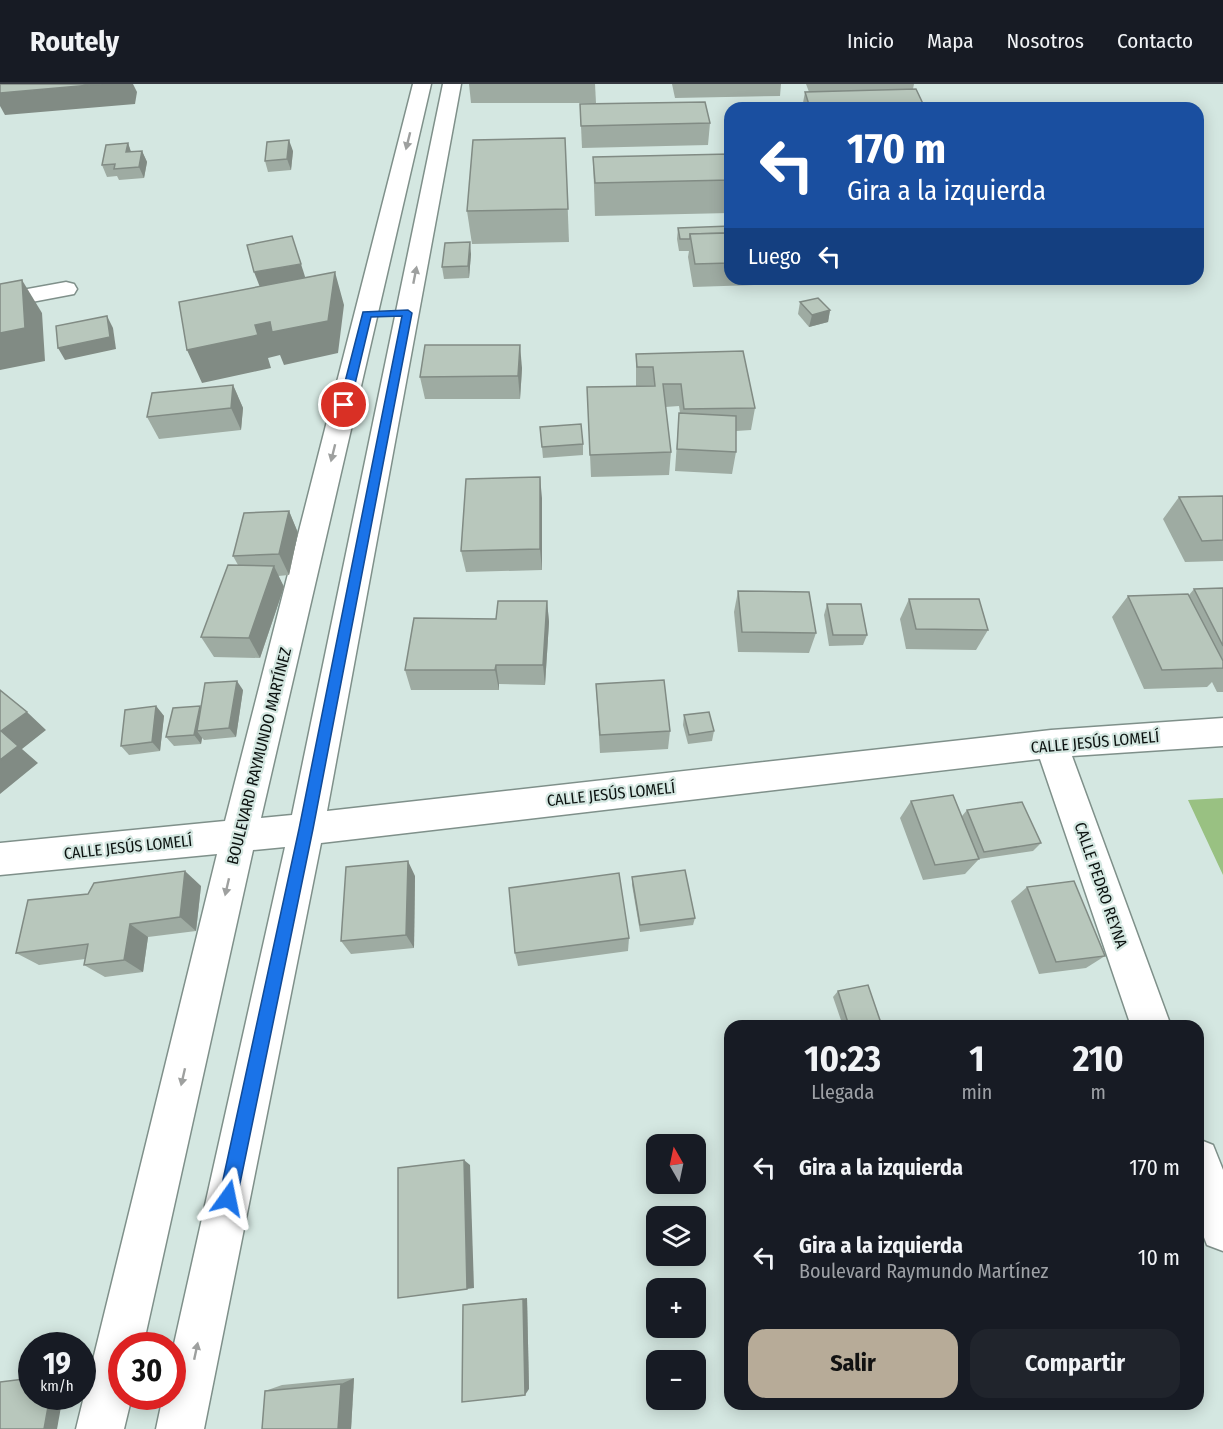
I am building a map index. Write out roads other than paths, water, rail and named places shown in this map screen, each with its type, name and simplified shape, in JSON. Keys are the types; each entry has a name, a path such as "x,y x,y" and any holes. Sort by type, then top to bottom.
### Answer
{"street":[{"name":"BOULEVARD RAYMUNDO MARTÍNEZ","path":"100,1429 239,836 422,84"},
{"path":"180,1429 306,829 452,84"},
{"path":"0,301 66,289"},
{"path":"366,314 408,313"},
{"name":"CALLE JESÚS LOMELÍ","path":"0,859 306,829 1051,744 1223,732"},
{"name":"CALLE PEDRO REYNA","path":"1051,744 1149,1020"},
{"path":"1204,1177 1223,1229"}]}
